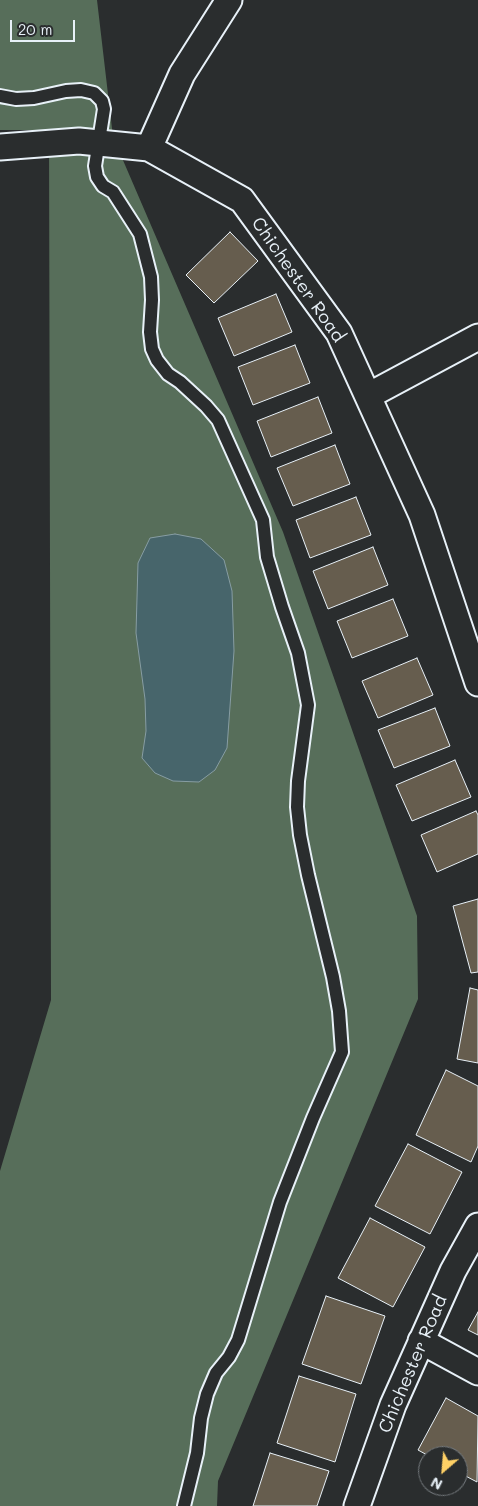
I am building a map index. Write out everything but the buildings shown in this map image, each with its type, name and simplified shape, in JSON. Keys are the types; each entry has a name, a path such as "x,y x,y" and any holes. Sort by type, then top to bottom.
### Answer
{"street":[{"path":"149,148 182,74 229,0"},
{"name":"Chichester Road","path":"0,147 80,141 149,148 242,200 339,333 422,515 478,682"},
{"path":"368,396 478,337"},
{"name":"Chichester Road","path":"357,1506 393,1405 453,1271 478,1226"},
{"path":"421,1341 478,1372"}],"lane":[{"path":"0,96 16,99 34,98 66,91 81,90 94,93 102,101 104,110 95,166 97,177 103,186 113,192 140,234 151,277 150,332 152,349 157,360 168,374 180,382 218,420 263,520 267,557 298,653 308,705 298,781 297,807 300,835 308,875 333,977 339,1011 342,1052 313,1118 280,1202 238,1340 229,1357 216,1373 207,1394 184,1506"}],"green space":[{"path":"0,0 97,0 113,137 283,532 417,916 418,999 218,1481 217,1506 0,1506 0,1171 51,1000 49,130 0,130"}],"water":[{"path":"175,534 201,539 224,560 232,591 234,651 227,748 215,770 199,782 173,781 155,773 142,758 146,731 145,699 136,633 138,563 150,538"}]}
